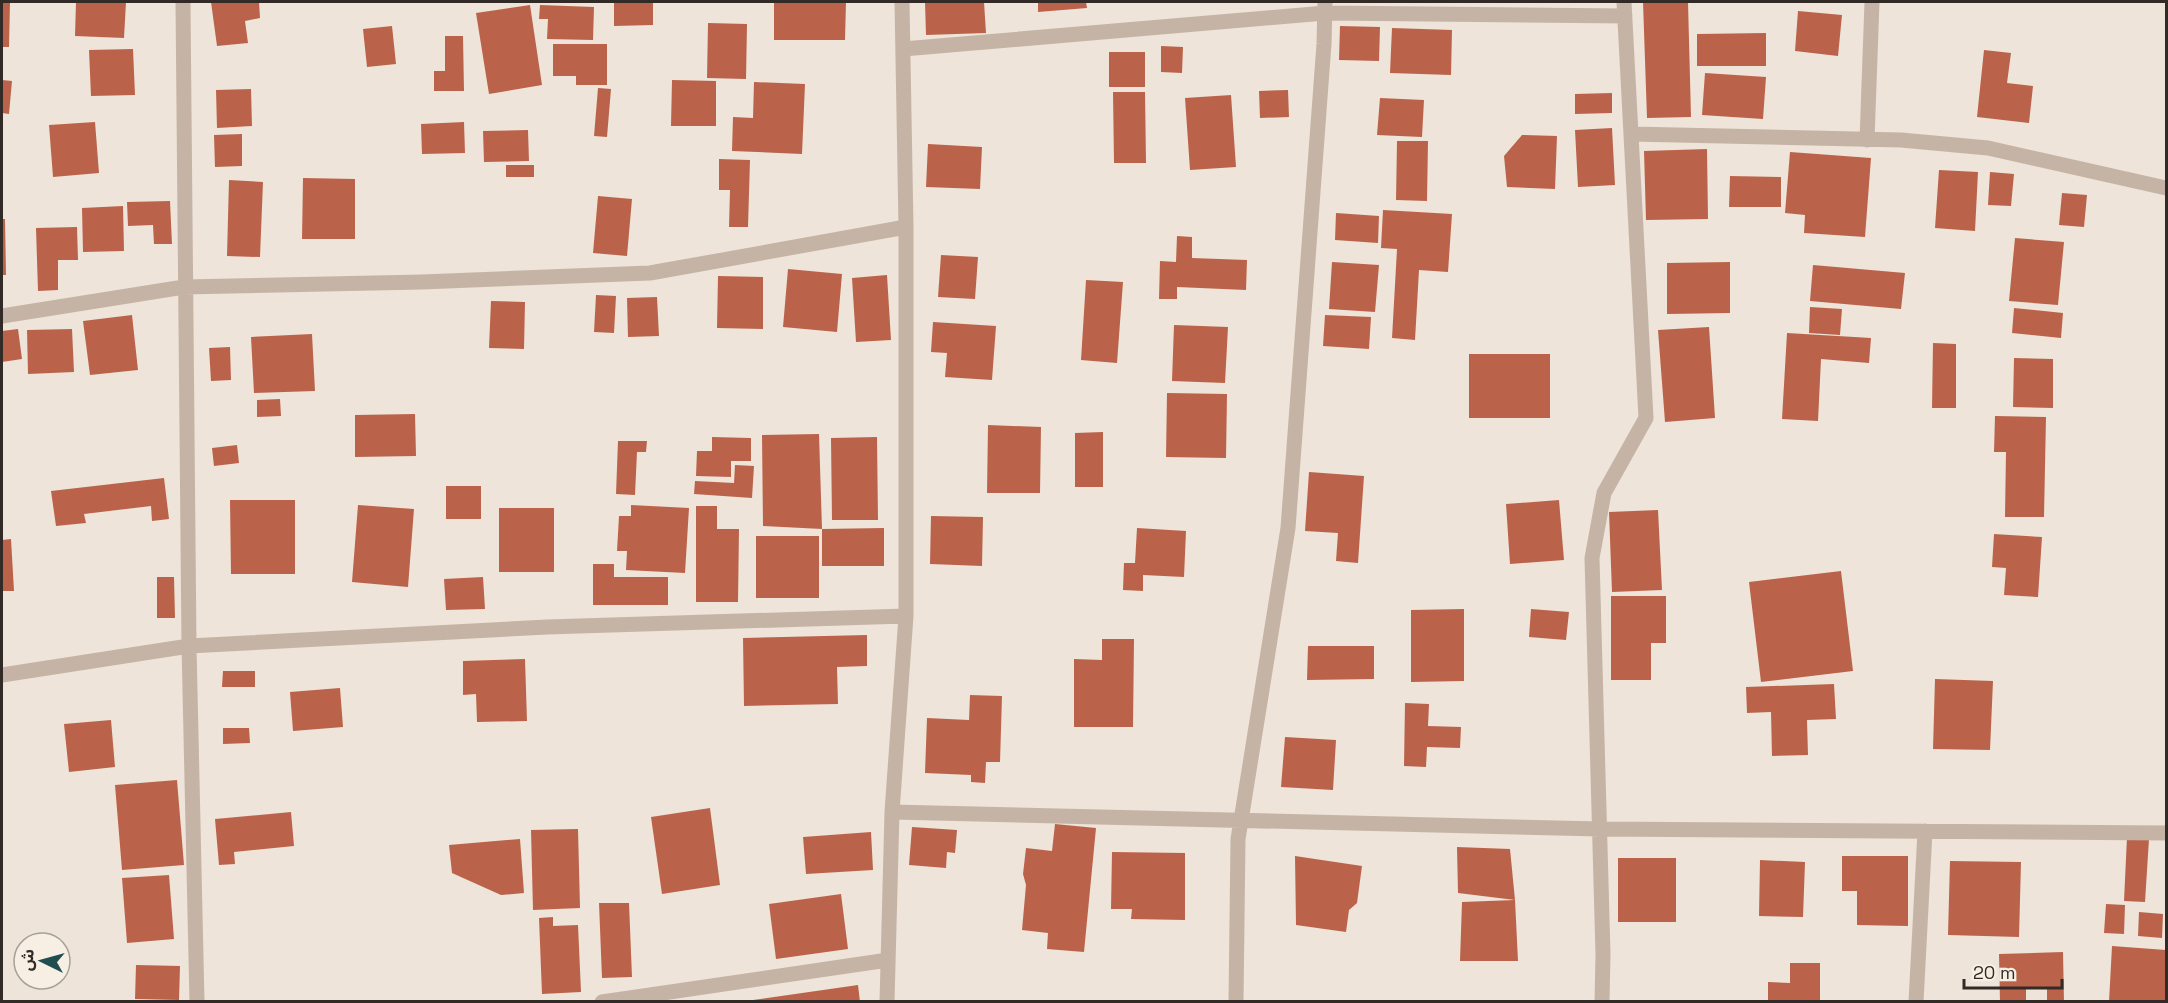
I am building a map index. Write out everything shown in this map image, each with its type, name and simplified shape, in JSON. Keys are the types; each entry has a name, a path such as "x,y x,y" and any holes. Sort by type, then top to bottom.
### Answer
{"street":[{"path":"183,2 189,646 197,1002"},
{"path":"887,1002 892,812 906,616 906,227 902,2"},
{"path":"1867,140 1872,2"},
{"path":"903,49 1325,7 1624,9 1646,418 1604,494 1592,558 1600,829 1602,1002"},
{"path":"1236,1002 1238,839 1288,528 1325,7"},
{"path":"1630,134 1867,140 1988,148 2166,188"},
{"path":"2,316 184,287 422,282 650,273 906,227"},
{"path":"2,675 189,646 547,627 906,616"},
{"path":"892,812 1600,829 2166,833"},
{"path":"1916,1002 1925,831"},
{"path":"602,1002 888,960"}],"building":[{"path":"2,2 10,2 9,47 2,47"},
{"path":"76,2 126,2 124,38 75,36"},
{"path":"211,2 259,2 260,18 245,21 248,43 217,46"},
{"path":"614,2 653,2 653,25 614,26"},
{"path":"774,2 846,2 845,40 774,40"},
{"path":"925,2 984,2 986,33 926,35"},
{"path":"1038,2 1086,2 1087,8 1038,12"},
{"path":"1643,2 1688,2 1691,117 1647,118"},
{"path":"530,5 542,85 489,94 476,13"},
{"path":"540,5 594,7 593,40 547,39 548,19 539,19"},
{"path":"1798,11 1842,15 1838,56 1795,51"},
{"path":"708,23 747,24 746,79 707,78"},
{"path":"392,26 396,64 367,67 363,29"},
{"path":"1340,26 1380,27 1379,61 1339,60"},
{"path":"1392,28 1452,30 1451,75 1390,73"},
{"path":"1766,33 1766,66 1697,66 1697,34"},
{"path":"445,36 463,36 464,91 434,91 434,71 445,71"},
{"path":"553,44 607,44 607,85 576,85 576,76 553,76"},
{"path":"1161,46 1183,47 1182,73 1161,72"},
{"path":"133,49 135,95 91,96 89,50"},
{"path":"1984,50 2011,53 2007,83 2033,86 2029,123 1977,117"},
{"path":"1109,52 1145,52 1145,87 1109,87"},
{"path":"1705,73 1766,77 1763,119 1702,115"},
{"path":"2,80 12,81 9,114 2,113"},
{"path":"672,80 716,81 716,126 671,126"},
{"path":"754,82 805,84 802,154 732,151 733,117 753,118"},
{"path":"598,88 611,89 607,137 594,136"},
{"path":"251,89 252,126 217,128 216,90"},
{"path":"1288,90 1289,117 1260,118 1259,91"},
{"path":"1113,92 1145,92 1146,163 1114,163"},
{"path":"1612,93 1612,113 1575,114 1575,94"},
{"path":"1231,95 1236,167 1190,170 1185,98"},
{"path":"1380,98 1424,100 1422,137 1377,135"},
{"path":"95,122 99,173 53,177 49,125"},
{"path":"464,122 465,153 422,154 421,124"},
{"path":"1612,128 1615,185 1578,187 1575,130"},
{"path":"528,130 529,161 484,162 483,131"},
{"path":"242,134 242,166 215,167 214,135"},
{"path":"1522,135 1557,136 1555,189 1507,187 1504,156"},
{"path":"1397,141 1428,141 1427,201 1396,200"},
{"path":"928,144 982,147 980,189 926,187"},
{"path":"1707,149 1708,219 1646,220 1644,151"},
{"path":"1790,152 1871,158 1865,237 1804,233 1805,215 1785,213"},
{"path":"719,159 750,160 748,227 729,227 730,190 719,190"},
{"path":"506,165 534,165 534,177 506,177"},
{"path":"1939,170 1978,172 1975,231 1935,228"},
{"path":"1990,172 2014,174 2011,206 1988,205"},
{"path":"1730,176 1781,177 1781,207 1729,207"},
{"path":"303,178 355,179 355,239 302,239"},
{"path":"229,180 263,182 260,257 227,256"},
{"path":"2062,193 2087,195 2084,227 2059,225"},
{"path":"598,196 632,199 627,256 593,253"},
{"path":"170,201 172,244 154,244 153,225 128,226 127,202"},
{"path":"123,206 124,251 83,252 82,208"},
{"path":"1383,210 1452,214 1448,272 1419,270 1415,340 1392,338 1397,249 1381,248"},
{"path":"1336,213 1379,216 1378,243 1335,240"},
{"path":"2,219 5,219 6,275 2,275"},
{"path":"77,227 78,260 58,260 58,290 38,291 36,228"},
{"path":"1177,236 1192,237 1192,258 1247,260 1246,290 1177,287 1177,299 1159,299 1160,261 1176,262"},
{"path":"2015,238 2064,242 2058,305 2009,301"},
{"path":"941,255 978,257 975,299 938,297"},
{"path":"1332,262 1379,265 1375,312 1329,309"},
{"path":"1730,262 1730,313 1667,314 1667,263"},
{"path":"1813,265 1905,273 1901,309 1810,301"},
{"path":"788,269 842,274 837,332 783,327"},
{"path":"887,275 891,340 856,342 852,278"},
{"path":"718,276 763,277 763,329 717,328"},
{"path":"1086,280 1123,282 1117,363 1081,360"},
{"path":"596,295 616,296 614,333 594,332"},
{"path":"657,297 659,336 628,337 627,298"},
{"path":"491,301 525,302 524,349 489,348"},
{"path":"1810,307 1842,309 1840,335 1809,333"},
{"path":"2014,308 2063,313 2061,338 2012,333"},
{"path":"132,315 138,370 90,375 83,321"},
{"path":"1325,315 1371,317 1369,349 1323,346"},
{"path":"933,322 996,326 992,380 945,377 947,353 931,352"},
{"path":"1174,325 1228,327 1225,383 1172,381"},
{"path":"1709,327 1715,418 1665,422 1658,330"},
{"path":"18,329 22,359 2,362 2,331"},
{"path":"72,329 74,372 28,374 27,330"},
{"path":"1787,333 1871,338 1869,363 1821,359 1818,421 1782,419"},
{"path":"312,334 315,391 254,393 251,337"},
{"path":"1933,343 1956,344 1956,408 1932,408"},
{"path":"230,347 231,380 211,381 209,348"},
{"path":"1469,354 1550,354 1550,418 1469,418"},
{"path":"2014,358 2053,359 2053,408 2013,407"},
{"path":"1167,393 1227,394 1226,458 1166,457"},
{"path":"280,399 281,416 257,417 257,400"},
{"path":"415,414 416,456 355,457 355,415"},
{"path":"1995,416 2046,417 2044,517 2005,517 2006,452 1994,452"},
{"path":"988,425 1041,427 1040,493 987,493"},
{"path":"1103,432 1103,487 1075,487 1075,433"},
{"path":"819,434 822,529 763,526 762,435"},
{"path":"712,437 751,438 751,461 731,461 731,477 696,476 697,451 712,451"},
{"path":"877,437 878,520 832,520 831,438"},
{"path":"618,441 647,441 646,452 637,452 635,495 616,494"},
{"path":"237,445 239,463 214,466 212,448"},
{"path":"735,465 754,466 752,498 694,494 695,481 734,483"},
{"path":"1309,472 1364,476 1358,563 1336,561 1338,533 1305,531"},
{"path":"164,478 169,519 152,521 151,506 84,514 86,523 56,526 51,491"},
{"path":"446,486 481,486 481,519 446,519"},
{"path":"230,500 295,500 295,574 231,574"},
{"path":"1559,500 1564,560 1510,564 1506,504"},
{"path":"358,505 414,509 408,587 352,582"},
{"path":"631,505 689,508 685,573 626,570 627,551 617,551 619,516 631,516"},
{"path":"696,506 717,506 717,529 739,529 738,602 696,602"},
{"path":"499,508 554,508 554,572 499,572"},
{"path":"1658,510 1662,590 1612,592 1609,512"},
{"path":"931,516 983,517 982,566 930,564"},
{"path":"884,528 884,566 822,566 822,529"},
{"path":"1137,528 1186,531 1184,577 1143,575 1143,591 1123,590 1124,563 1135,563"},
{"path":"1994,534 2042,537 2038,597 2004,595 2006,568 1992,567"},
{"path":"756,536 819,536 819,598 756,598"},
{"path":"11,539 14,591 2,591 2,540"},
{"path":"593,564 614,564 614,577 668,577 668,605 593,605"},
{"path":"1841,571 1853,671 1761,682 1749,582"},
{"path":"157,577 174,577 175,618 157,618"},
{"path":"483,577 485,609 446,610 444,579"},
{"path":"1611,596 1666,596 1666,643 1651,643 1651,680 1611,680"},
{"path":"1464,609 1464,681 1411,682 1411,610"},
{"path":"1531,609 1569,612 1566,640 1529,637"},
{"path":"867,635 867,666 837,667 838,704 744,706 743,638"},
{"path":"1102,639 1134,639 1133,727 1074,727 1074,659 1102,660"},
{"path":"1308,646 1374,646 1374,679 1307,680"},
{"path":"525,659 527,721 477,722 476,694 463,695 463,661"},
{"path":"223,671 255,671 255,687 222,687"},
{"path":"1935,679 1993,681 1990,750 1933,749"},
{"path":"1834,684 1836,719 1807,720 1808,755 1772,756 1771,712 1747,713 1746,687"},
{"path":"340,688 343,727 293,731 290,692"},
{"path":"970,695 1002,696 1000,762 986,762 985,783 971,782 971,775 925,773 927,718 969,720"},
{"path":"1405,703 1429,704 1428,726 1461,727 1460,748 1427,747 1426,767 1404,766"},
{"path":"111,720 115,767 69,772 64,724"},
{"path":"223,728 249,728 250,743 223,744"},
{"path":"1285,737 1336,740 1333,790 1281,787"},
{"path":"177,780 184,865 122,870 115,785"},
{"path":"710,808 720,885 662,894 651,817"},
{"path":"291,812 294,846 234,852 235,864 219,865 215,819"},
{"path":"1055,824 1096,828 1084,952 1047,949 1048,933 1022,930 1026,885 1023,874 1026,848 1052,851"},
{"path":"912,827 957,830 955,853 947,852 946,868 909,865"},
{"path":"578,829 580,908 533,910 531,830"},
{"path":"871,832 873,870 806,874 803,837"},
{"path":"2127,837 2149,839 2145,902 2124,901"},
{"path":"520,839 524,893 501,895 452,873 449,845"},
{"path":"1457,847 1510,849 1515,900 1458,893"},
{"path":"1112,852 1185,853 1185,920 1131,919 1132,909 1111,909"},
{"path":"1295,856 1362,866 1357,903 1349,910 1346,932 1296,925"},
{"path":"1842,856 1908,856 1908,926 1857,925 1857,891 1842,891"},
{"path":"1618,858 1676,858 1676,922 1618,922"},
{"path":"1760,860 1805,862 1803,917 1759,916"},
{"path":"1950,861 2021,862 2019,937 1948,935"},
{"path":"169,875 174,939 127,943 122,878"},
{"path":"841,894 848,949 776,959 769,904"},
{"path":"1515,900 1518,961 1460,961 1462,902"},
{"path":"599,903 629,903 632,977 602,978"},
{"path":"2106,904 2125,905 2124,934 2104,933"},
{"path":"2139,912 2163,914 2162,938 2138,936"},
{"path":"553,917 553,926 578,925 581,992 542,994 539,918"},
{"path":"2112,946 2166,950 2166,1002 2109,1002"},
{"path":"2063,952 2064,1002 2047,1002 2047,988 2026,989 2026,1002 2000,1002 1999,954"},
{"path":"1790,963 1820,963 1820,1002 1768,1002 1768,982 1790,983"},
{"path":"136,965 180,966 179,1000 135,999"},
{"path":"858,985 860,1002 753,1002 753,1000"}]}
